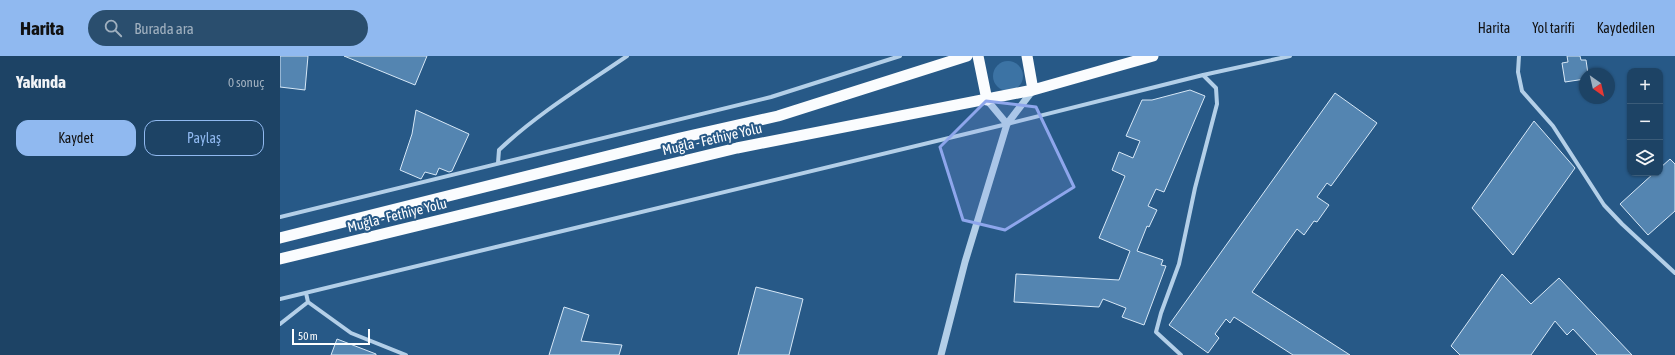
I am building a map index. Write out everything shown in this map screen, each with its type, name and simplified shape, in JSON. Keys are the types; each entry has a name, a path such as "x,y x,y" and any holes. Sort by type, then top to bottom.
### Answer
{"highway":[{"name":"Muğla - Fethiye Yolu","path":"280,238 680,138 778,116 966,56"},
{"path":"978,56 987,100"},
{"path":"1027,56 1032,90"},
{"name":"Muğla - Fethiye Yolu","path":"280,259 737,148 1032,90 1153,56"}],"street":[{"path":"498,163 499,150 517,134 627,56"},
{"path":"280,217 771,97 900,56"},
{"path":"280,299 1007,124 1202,74 1290,56"},
{"path":"1519,56 1518,72 1522,91 1553,126 1604,205 1622,224 1675,273"},
{"path":"1181,355 1156,332 1179,264 1197,182 1217,104 1216,88 1202,74"},
{"path":"941,355 965,262 1007,124 1032,90"},
{"path":"987,100 1007,124"},
{"path":"306,293 308,302 351,333 406,355"},
{"path":"280,324 308,302"}],"highlighted area":[{"path":"986,101 1036,107 1074,187 1005,230 963,220 940,147"}],"shaded area":[{"path":"1008,61 1014,62 1022,70 1022,82 1014,90 1008,91 1002,90 994,82 993,76 994,70 1002,62"}],"building":[{"path":"280,56 308,56 305,90 280,87"},
{"path":"344,56 427,56 415,85"},
{"path":"1567,56 1580,56 1581,60 1586,60 1587,68 1579,68 1579,80 1565,82 1562,63 1568,62"},
{"path":"1190,90 1205,96 1164,192 1156,189 1148,206 1157,210 1149,227 1147,226 1137,251 1163,260 1161,265 1166,266 1144,325 1122,317 1126,308 1103,299 1099,307 1014,302 1016,274 1119,280 1130,251 1099,238 1125,176 1112,170 1119,152 1133,158 1140,141 1126,136 1142,100 1152,100"},
{"path":"1335,93 1377,123 1331,186 1327,183 1317,197 1329,205 1317,222 1314,221 1304,235 1297,229 1252,292 1350,355 1293,355 1234,317 1230,323 1226,319 1215,334 1219,338 1208,353 1169,325"},
{"path":"416,110 469,134 452,171 449,172 439,168 436,175 425,172 421,179 400,170 412,134"},
{"path":"1534,121 1575,168 1513,255 1472,208"},
{"path":"1670,159 1675,164 1675,211 1648,235 1620,204 1651,176 1663,176 1663,165"},
{"path":"1502,274 1531,304 1559,278 1632,355 1597,355 1573,329 1567,335 1555,321 1531,355 1460,355 1451,346"},
{"path":"756,287 803,299 789,355 738,355"},
{"path":"564,307 589,315 581,341 622,345 619,355 549,355"},
{"path":"337,339 376,354 376,355 331,355"}]}
